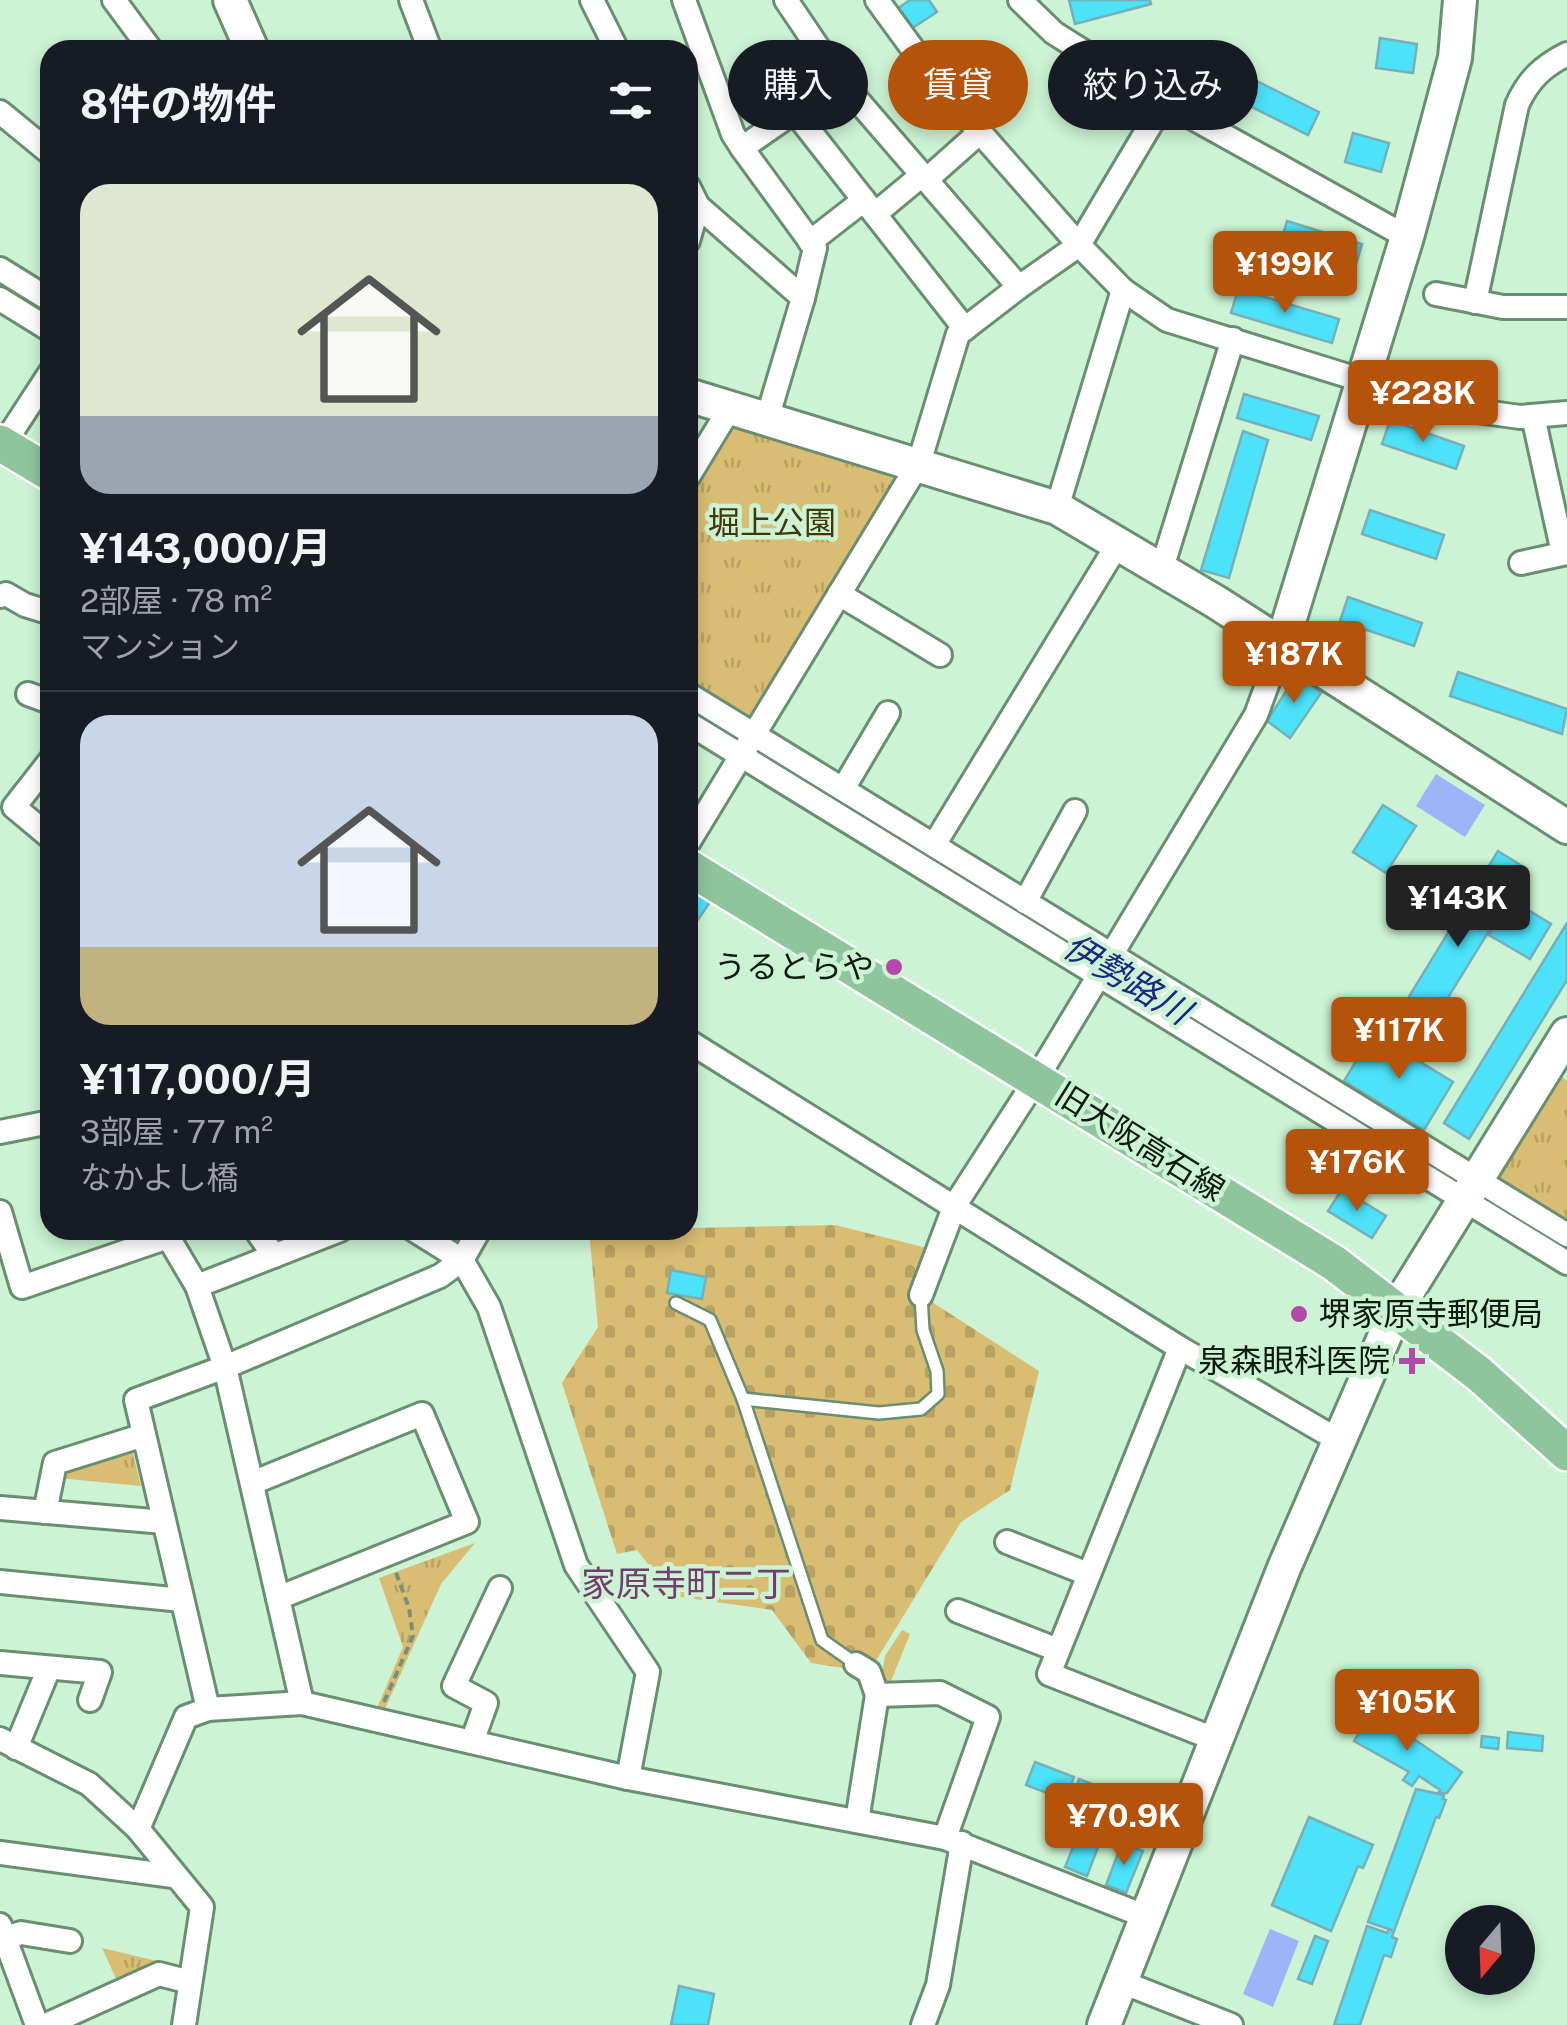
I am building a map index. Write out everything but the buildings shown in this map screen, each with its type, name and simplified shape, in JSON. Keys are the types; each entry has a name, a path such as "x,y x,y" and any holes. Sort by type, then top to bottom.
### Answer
{"main road":[{"path":"2,444 40,467"},
{"name":"旧大阪高石線","path":"698,872 1334,1262 1479,1374 1567,1453"}],"street":[{"path":"114,0 144,40"},
{"path":"230,0 248,40"},
{"path":"411,0 426,40"},
{"path":"684,0 733,134 815,248 767,419"},
{"path":"786,0 813,40"},
{"path":"878,0 942,89 1079,246 1123,290 1167,320 1362,380 1477,410 1520,418 1567,414"},
{"path":"1020,0 1067,40"},
{"path":"921,1295 955,1205 1256,715 1282,644 1407,237 1455,58 1460,0"},
{"path":"598,2 613,40"},
{"path":"1475,302 1517,104 1526,84 1543,67 1567,54"},
{"path":"0,112 40,144"},
{"path":"868,112 1019,288"},
{"path":"742,148 767,130"},
{"path":"809,130 965,329"},
{"path":"698,826 919,463 958,334 1079,246 1147,130"},
{"path":"1214,130 1407,237"},
{"path":"810,242 924,177 980,132"},
{"path":"698,201 804,298"},
{"path":"0,270 40,294"},
{"path":"1057,508 1123,290"},
{"path":"1436,294 1503,307 1567,307"},
{"path":"0,299 40,324"},
{"path":"1162,568 1233,339"},
{"path":"2,444 40,388"},
{"path":"698,398 1057,508 1162,568 1567,827"},
{"path":"698,461 730,408"},
{"path":"1520,563 1565,553 1532,416"},
{"path":"934,844 1119,542"},
{"path":"0,596 6,594 40,610"},
{"path":"840,594 940,655"},
{"path":"698,703 748,746 1471,1190 1567,1263"},
{"path":"843,790 888,713"},
{"path":"698,727 843,790 1025,902 1103,966"},
{"path":"40,775 14,808 40,829"},
{"path":"1025,902 1075,811"},
{"path":"698,1047 1180,1348 1338,1440"},
{"path":"1104,2025 1284,1568 1396,1310 1562,1053"},
{"path":"0,1132 40,1124"},
{"path":"1471,1190 1567,1235"},
{"path":"0,1212 22,1286 159,1240"},
{"path":"170,1240 198,1286 225,1367 302,1702"},
{"path":"263,1240 274,1256"},
{"path":"198,1286 315,1240"},
{"path":"430,1240 462,1260 488,1307 576,1565 648,1672 628,1778"},
{"path":"208,1709 136,1400 225,1367 440,1276 462,1260 473,1240"},
{"path":"1180,1348 1049,1674 1217,1740"},
{"path":"252,1483 422,1414 467,1522 278,1598"},
{"path":"45,1512 55,1463 144,1434"},
{"path":"0,1508 164,1522"},
{"path":"1007,1542 1088,1574"},
{"path":"0,1582 182,1600"},
{"path":"472,1742 486,1703 454,1686 500,1588"},
{"path":"958,1611 1058,1650"},
{"path":"0,1664 100,1672 90,1700"},
{"path":"856,1664 869,1672 877,1695 857,1821"},
{"path":"49,1668 8,1744 89,1784 138,1829 202,1907 184,2025"},
{"path":"877,1695 940,1693 988,1717 954,1840 938,1985 923,2025"},
{"path":"138,1829 186,1717 208,1709 302,1702 628,1778 954,1840 1148,1917"},
{"path":"0,1853 174,1876"},
{"path":"37,2025 2,1931 70,1942"},
{"path":"46,2025 159,1974 190,1982"},
{"path":"1122,1982 1232,2025"}],"lane":[{"path":"744,1399 878,1413 921,1409 938,1394 937,1371 923,1330 921,1295"},
{"path":"676,1304 710,1320 744,1399 822,1640 856,1664"}],"path":[{"path":"376,1720 413,1636 410,1608 401,1587"}],"green space":[{"name":"堀上公園","path":"733,423 901,474 752,717 698,684 698,482"},
{"path":"1553,1078 1567,1081 1567,1226 1495,1183 1494,1174"},
{"path":"835,1225 927,1248 921,1295 1039,1371 1010,1490 961,1522 869,1672 811,1663 772,1610 673,1596 637,1550 617,1554 562,1383 598,1327 590,1240 698,1240 698,1228"},
{"path":"126,1449 133,1453 141,1486 58,1478 63,1470"},
{"path":"475,1543 441,1584 384,1711 377,1708 403,1647 379,1578"},
{"path":"902,1630 910,1634 889,1686 880,1685 885,1656"},
{"path":"102,1948 182,1967 174,1973 119,1985"}],"water":[{"path":"1436,774 1485,805 1465,837 1416,806"},
{"path":"1270,1929 1299,1941 1273,2007 1243,1994"}],"waterway":[{"name":"伊勢路川","path":"0,285 40,309"},
{"name":"伊勢路川","path":"1442,1174 1567,1247"}],"place":[{"name":"うるとらや","path":"894,967"},
{"name":"堺家原寺郵便局","path":"1299,1314"},
{"name":"泉森眼科医院","path":"1412,1361"}],"district":[{"name":"家原寺町二丁","path":"686,1584"}]}
